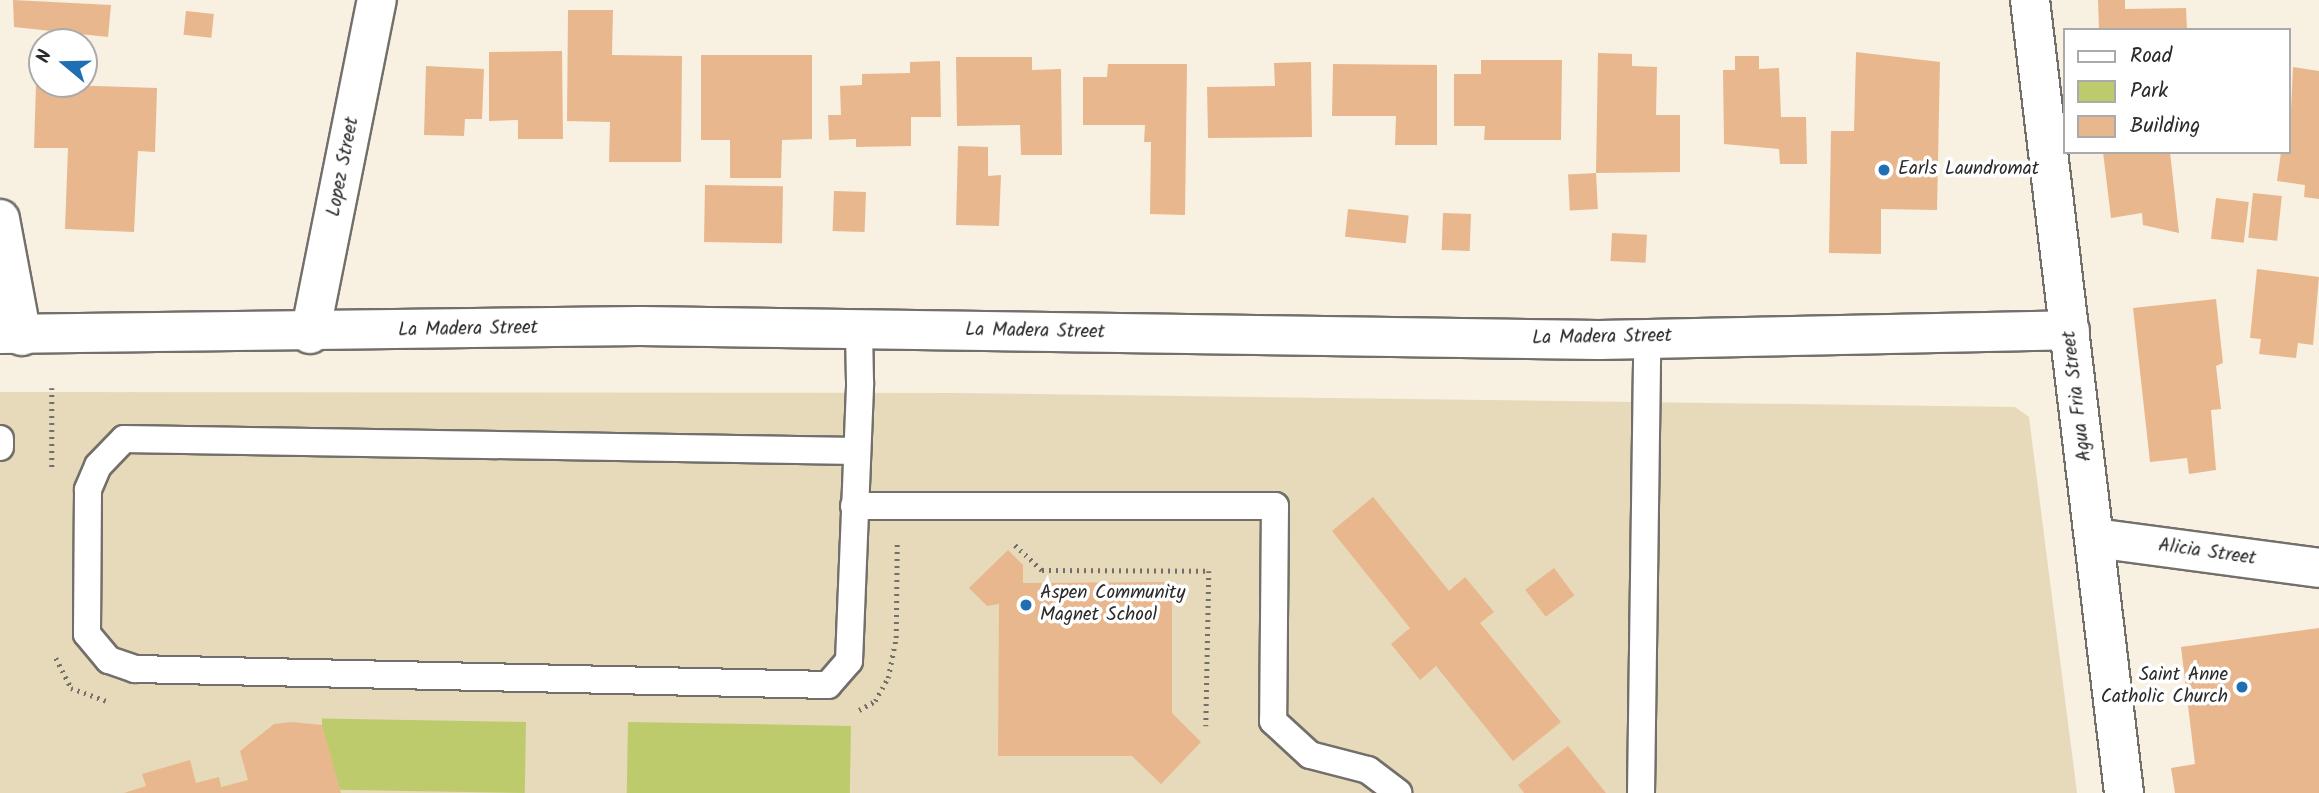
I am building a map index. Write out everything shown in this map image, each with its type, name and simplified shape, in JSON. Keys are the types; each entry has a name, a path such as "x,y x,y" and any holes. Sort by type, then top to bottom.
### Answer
{"street":[{"name":"Lopez Street","path":"310,334 377,0"},
{"name":"Agua Fria Street","path":"2030,0 2124,793"},
{"path":"0,219 11,335"},
{"name":"La Madera Street","path":"11,335 859,329 1828,339 2070,330"},
{"name":"Alicia Street","path":"2095,538 2319,568"}],"lane":[{"path":"857,451 124,439 98,466 88,490 87,634 109,660 135,669 828,685 849,661 857,451 859,329"},
{"path":"1641,793 1647,336"},
{"path":"0,439 0,447"},
{"path":"854,506 1275,506 1273,721 1310,755 1368,770 1398,793"}],"path":[{"path":"1000,543 1013,542 1042,570 1209,571 1206,726"},
{"path":"897,545 909,545"}],"shaded area":[{"name":"Aspen Community Magnet School","path":"0,392 955,393 2015,407 2029,417 2077,793 0,793"}],"green space":[{"path":"322,718 526,722 525,793 321,789"},
{"path":"628,722 851,726 850,793 627,793"}],"building":[{"path":"13,0 111,5 108,37 98,36 98,28 14,27"},
{"path":"2098,0 2125,0 2125,9 2186,8 2187,28 2099,28"},
{"path":"568,10 613,10 612,55 682,56 681,162 609,162 610,122 567,121"},
{"path":"186,11 214,14 211,38 183,35"},
{"path":"562,51 563,139 518,139 518,120 489,121 489,52"},
{"name":"Earls Laundromat","path":"1856,52 1940,62 1937,210 1881,209 1881,254 1829,253 1831,131 1854,131"},
{"path":"1598,53 1632,54 1632,66 1657,67 1656,115 1680,115 1680,172 1596,173"},
{"path":"701,55 812,55 812,139 782,140 781,178 730,178 730,140 701,140"},
{"path":"1735,56 1759,56 1759,69 1779,68 1781,117 1806,117 1807,164 1780,164 1779,149 1724,144 1723,70 1735,70"},
{"path":"956,57 1032,57 1032,70 1061,69 1062,155 1021,155 1020,125 957,126"},
{"path":"1481,60 1562,60 1561,140 1484,140 1485,126 1454,126 1454,74 1481,74"},
{"path":"940,61 941,117 911,117 911,146 856,147 856,139 829,140 828,115 841,115 840,86 862,85 862,74 910,73 910,62"},
{"path":"1311,62 1312,137 1208,138 1207,87 1275,86 1274,63"},
{"path":"1108,64 1187,64 1185,215 1150,214 1151,142 1144,142 1145,125 1083,125 1083,77 1107,77"},
{"path":"1333,64 1437,65 1437,145 1395,145 1396,116 1332,116"},
{"path":"426,66 484,69 482,119 465,119 464,136 424,135"},
{"path":"2293,67 2319,71 2319,199 2304,197 2305,185 2277,181 2281,154 2291,154"},
{"path":"98,86 157,88 155,152 138,151 134,232 65,229 68,148 34,148 36,98 98,98"},
{"path":"958,146 988,147 988,176 1001,175 999,226 956,225"},
{"path":"2103,154 2170,154 2179,233 2143,225 2142,213 2111,218"},
{"path":"1596,173 1598,209 1570,210 1568,174"},
{"path":"705,185 783,186 782,243 704,242"},
{"path":"834,191 866,192 865,232 833,231"},
{"path":"2253,193 2282,196 2277,241 2248,238"},
{"path":"2216,198 2249,202 2244,243 2211,239"},
{"path":"1348,209 1409,215 1406,243 1345,237"},
{"path":"1443,213 1471,214 1470,251 1442,250"},
{"path":"1612,233 1647,235 1645,263 1611,261"},
{"path":"2257,269 2319,277 2313,345 2298,343 2296,358 2259,354 2261,339 2250,338"},
{"path":"2216,299 2223,363 2216,366 2221,409 2211,410 2216,470 2189,474 2187,458 2150,462 2133,308"},
{"path":"1373,497 1449,591 1465,577 1494,612 1480,623 1561,722 1513,761 1436,666 1420,680 1391,644 1410,628 1332,531"},
{"path":"1008,550 1023,565 1023,583 1172,582 1172,713 1201,742 1161,784 1132,756 998,756 999,604 987,606 969,588"},
{"path":"1554,568 1574,595 1546,617 1525,590"},
{"name":"Saint Anne Catholic Church","path":"2319,628 2319,793 2175,793 2171,768 2195,764 2181,647"},
{"path":"291,722 322,725 341,793 124,793 146,786 142,774 190,760 196,783 219,777 221,787 248,780 240,751 274,724"},
{"path":"1568,746 1606,793 1524,793 1518,785"}],"place":[{"name":"Earls Laundromat","path":"1884,170"},
{"name":"Aspen Community Magnet School","path":"1026,605"},
{"name":"Saint Anne Catholic Church","path":"2242,687"}]}
